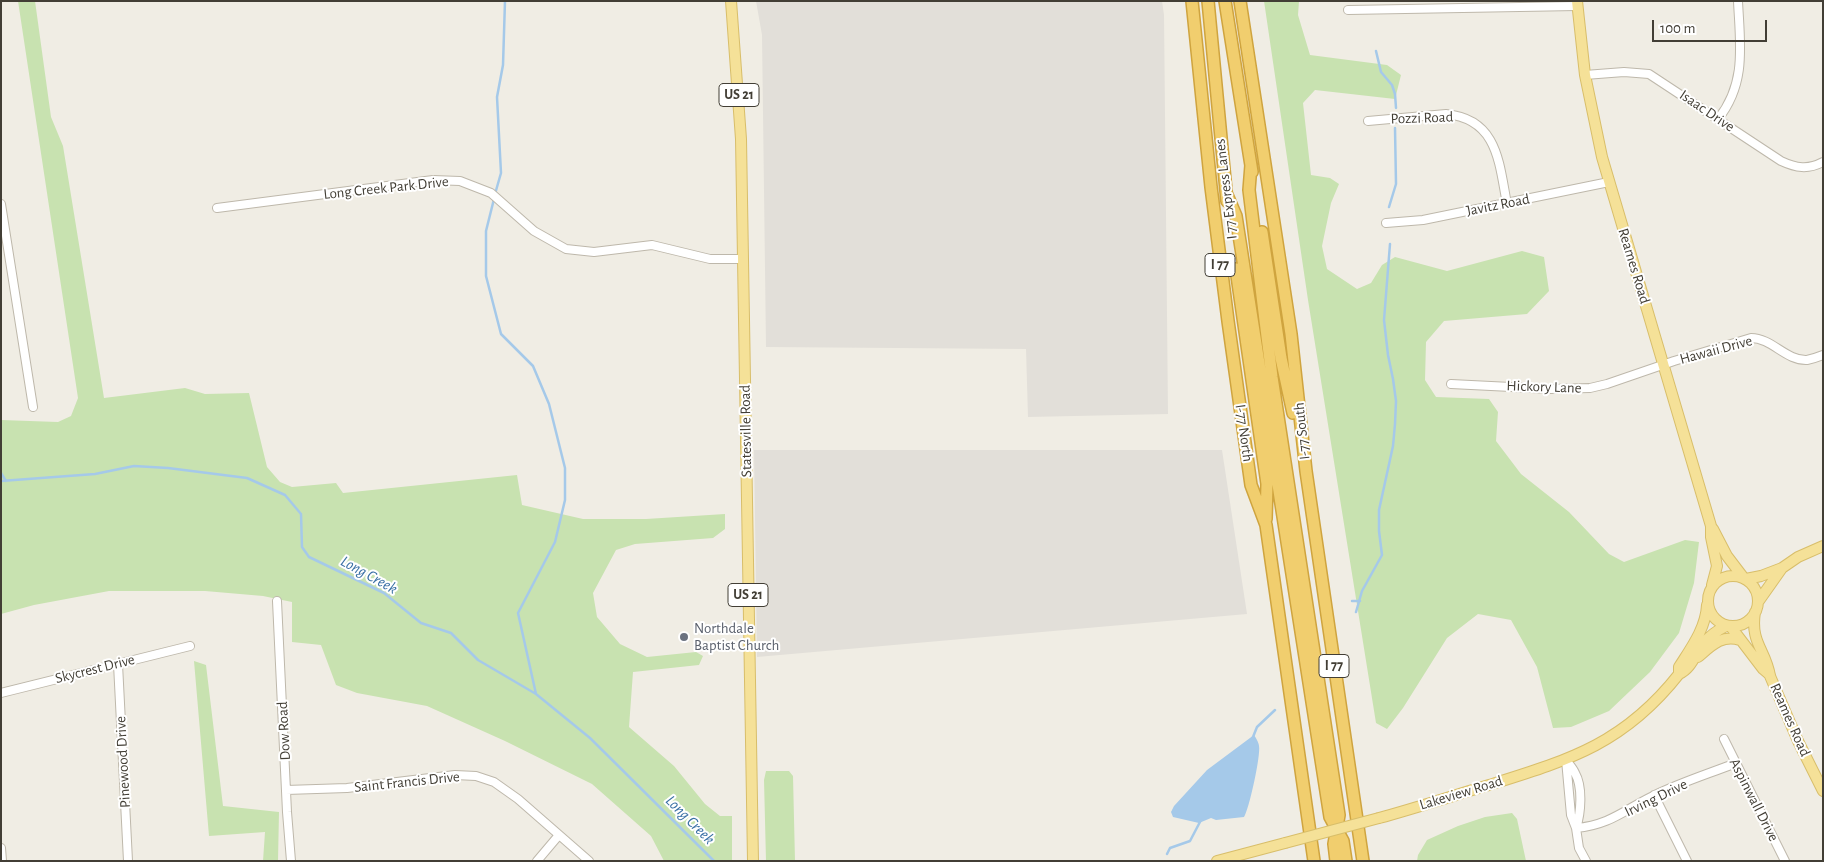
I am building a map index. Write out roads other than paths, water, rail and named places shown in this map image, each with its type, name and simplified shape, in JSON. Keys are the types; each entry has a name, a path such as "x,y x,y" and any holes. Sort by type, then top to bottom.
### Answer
{"highway":[{"name":"I-77 North","path":"1192,1 1211,187 1251,484 1266,525 1314,861"},
{"name":"I 77 Express Lanes","path":"1208,1 1227,195 1242,319 1267,484 1266,525"},
{"name":"I 77 Express Lanes","path":"1225,1 1282,358 1306,471"},
{"name":"I-77 South","path":"1240,1 1291,334 1306,471 1363,861"},
{"path":"1251,165 1249,190 1269,353 1331,795"},
{"path":"1227,195 1236,216 1331,795 1339,815 1334,844 1336,861"},
{"path":"1336,830 1343,842 1346,861"}],"main road":[{"name":"Statesville Road","path":"731,1 739,102 753,861"},
{"name":"Reames Road","path":"1577,4 1585,75 1594,122 1609,182 1711,526 1727,556 1744,578"},
{"name":"Reames Road","path":"1711,526 1711,537 1717,566 1712,585"},
{"path":"1782,568 1746,623 1728,626 1714,618 1708,602 1709,593 1712,585 1719,579 1727,576 1744,578 1761,576 1782,568 1798,557 1823,546"},
{"path":"1744,578 1756,590 1757,607"},
{"name":"Lakeview Road","path":"1679,674 1679,667 1702,628 1708,602"},
{"name":"Reames Road","path":"1757,607 1754,632 1757,644 1769,665 1770,676"},
{"name":"Reames Road","path":"1728,626 1770,676 1798,742 1823,791"},
{"name":"Lakeview Road","path":"1217,861 1379,818 1566,760 1598,744 1627,726 1657,699 1679,674 1686,671 1702,644 1710,635 1728,626"},
{"path":"1692,662 1720,640 1733,638 1740,640"}],"street":[{"path":"1718,118 1732,99 1739,75 1738,1"},
{"path":"1348,10 1577,4"},
{"name":"Isaac Drive","path":"1585,75 1624,72 1649,74 1781,161 1793,166 1808,168 1823,162"},
{"name":"Pozzi Road","path":"1368,121 1446,114 1457,115 1474,124 1490,138 1494,145 1507,204"},
{"name":"Long Creek Park Drive","path":"217,208 433,180 460,181 492,193 534,231 566,249 594,252 652,245 710,259 743,259"},
{"name":"Javitz Road","path":"1386,223 1423,220 1609,182"},
{"path":"1,204 4,246 33,407"},
{"name":"Hawaii Drive","path":"1664,364 1751,338 1765,340 1800,359 1808,360 1823,355"},
{"name":"Hickory Lane","path":"1452,384 1583,389 1606,384 1664,364"},
{"name":"Dow Road","path":"277,601 291,861"},
{"name":"Skycrest Drive","path":"1,693 190,646"},
{"name":"Pinewood Drive","path":"118,664 128,861"},
{"name":"Aspinwall Drive","path":"1724,739 1785,861"},
{"path":"1566,760 1576,774 1578,782 1581,814 1576,828 1579,848 1586,861"},
{"name":"Irving Drive","path":"1576,828 1593,826 1612,819 1654,795 1736,763"},
{"name":"Saint Francis Drive","path":"286,790 347,788 455,775 486,778 518,799 589,861"},
{"path":"1654,795 1687,861"},
{"path":"537,861 559,835"},
{"path":"1,848 2,861"}],"water":[{"path":"1254,735 1259,745 1258,760 1244,817 1216,820 1211,818 1199,823 1173,817 1171,812 1174,806 1207,770"}],"waterway":[{"path":"495,194 501,173 497,97 503,65 505,1"},
{"path":"1376,51 1381,72 1392,85 1396,108"},
{"path":"1389,207 1396,184 1395,128"},
{"path":"494,199 486,231 486,276 501,334 533,366 549,404 565,468 565,500 555,542 518,613 536,694"},
{"path":"1356,612 1362,591 1382,555 1379,510 1393,446 1396,401 1384,320 1390,244"},
{"name":"Long Creek","path":"1,481 95,474 134,466 168,468 247,478 285,495 301,514 302,547 309,557 384,593 421,623 451,633 478,660 536,694 590,738 714,861"},
{"path":"1,473 6,481"},
{"path":"1352,601 1360,601"},
{"path":"1253,737 1257,727 1275,710"},
{"path":"1167,854 1170,848 1190,841 1201,820"}],"place":[{"name":"Northdale Baptist Church","path":"684,637"}]}
